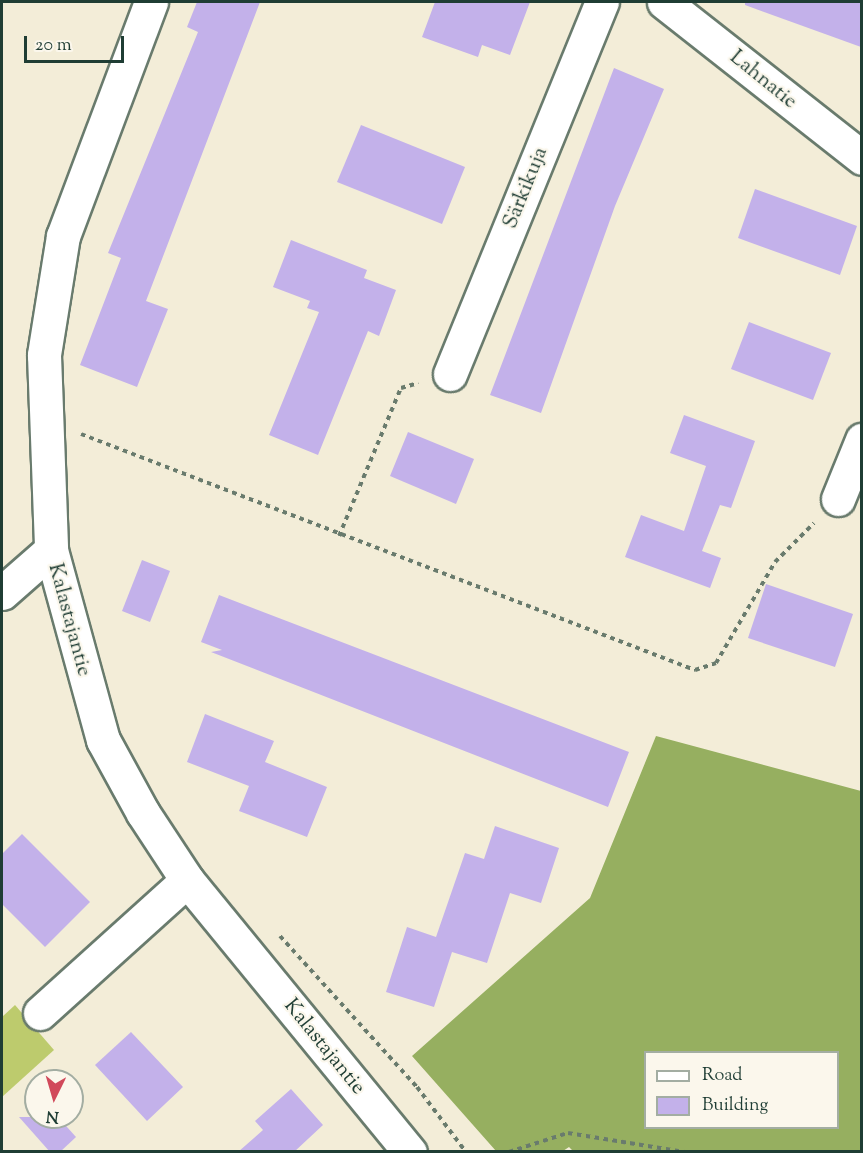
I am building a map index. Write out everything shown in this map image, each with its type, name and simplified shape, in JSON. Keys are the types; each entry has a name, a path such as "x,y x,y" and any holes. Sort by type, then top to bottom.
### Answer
{"street":[{"name":"Kalastajantie","path":"151,2 63,236 44,355 51,550 103,740 187,880 410,1152"},
{"name":"Särkikuja","path":"450,374 602,2"},
{"name":"Lahnatie","path":"664,2 861,158"},
{"path":"838,499 861,440"},
{"path":"2,593 51,550"},
{"path":"40,1013 187,880"}],"path":[{"path":"339,536 401,388 450,374"},
{"path":"46,420 339,536 705,671 716,663 775,562 838,499"},
{"path":"277,933 417,1087 466,1152"},
{"path":"509,1152 568,1133 684,1152"}],"green space":[{"path":"656,736 861,791 861,1151 574,1152 569,1147 563,1151 496,1151 412,1056 590,898"},
{"path":"15,1005 54,1050 33,1069 24,1069 24,1077 2,1097 2,1017"}],"building":[{"path":"197,2 260,2 146,301 168,309 137,387 80,365 121,258 108,253 198,32 187,27"},
{"path":"435,2 530,2 510,55 482,45 478,57 422,37"},
{"path":"745,2 861,2 861,47 745,5"},
{"path":"614,68 664,89 615,206 541,413 490,395"},
{"path":"361,125 465,167 442,224 337,182"},
{"path":"755,189 857,226 840,275 738,238"},
{"path":"291,240 367,270 364,278 396,290 379,336 368,331 318,455 269,435 319,312 307,308 310,301 273,287"},
{"path":"749,322 831,353 813,400 731,369"},
{"path":"684,415 755,441 731,508 720,505 702,551 721,558 710,588 625,557 641,515 684,531 706,466 670,453"},
{"path":"408,432 474,459 456,504 390,476"},
{"path":"142,560 170,571 150,622 122,611"},
{"path":"766,584 853,614 835,667 748,638"},
{"path":"219,595 629,752 608,807 211,652 222,650 201,642"},
{"path":"205,714 274,741 265,762 327,787 307,837 239,811 249,786 187,762"},
{"path":"495,826 559,848 541,903 510,893 487,963 452,952 434,1007 386,992 407,927 436,937 465,853 484,859"},
{"path":"22,834 90,902 45,947 2,904 2,854"},
{"path":"131,1032 183,1087 147,1121 95,1065"},
{"path":"291,1089 323,1125 294,1152 238,1152 263,1130 255,1121"},
{"path":"30,1129 69,1129 76,1137 60,1152 50,1152"}]}
